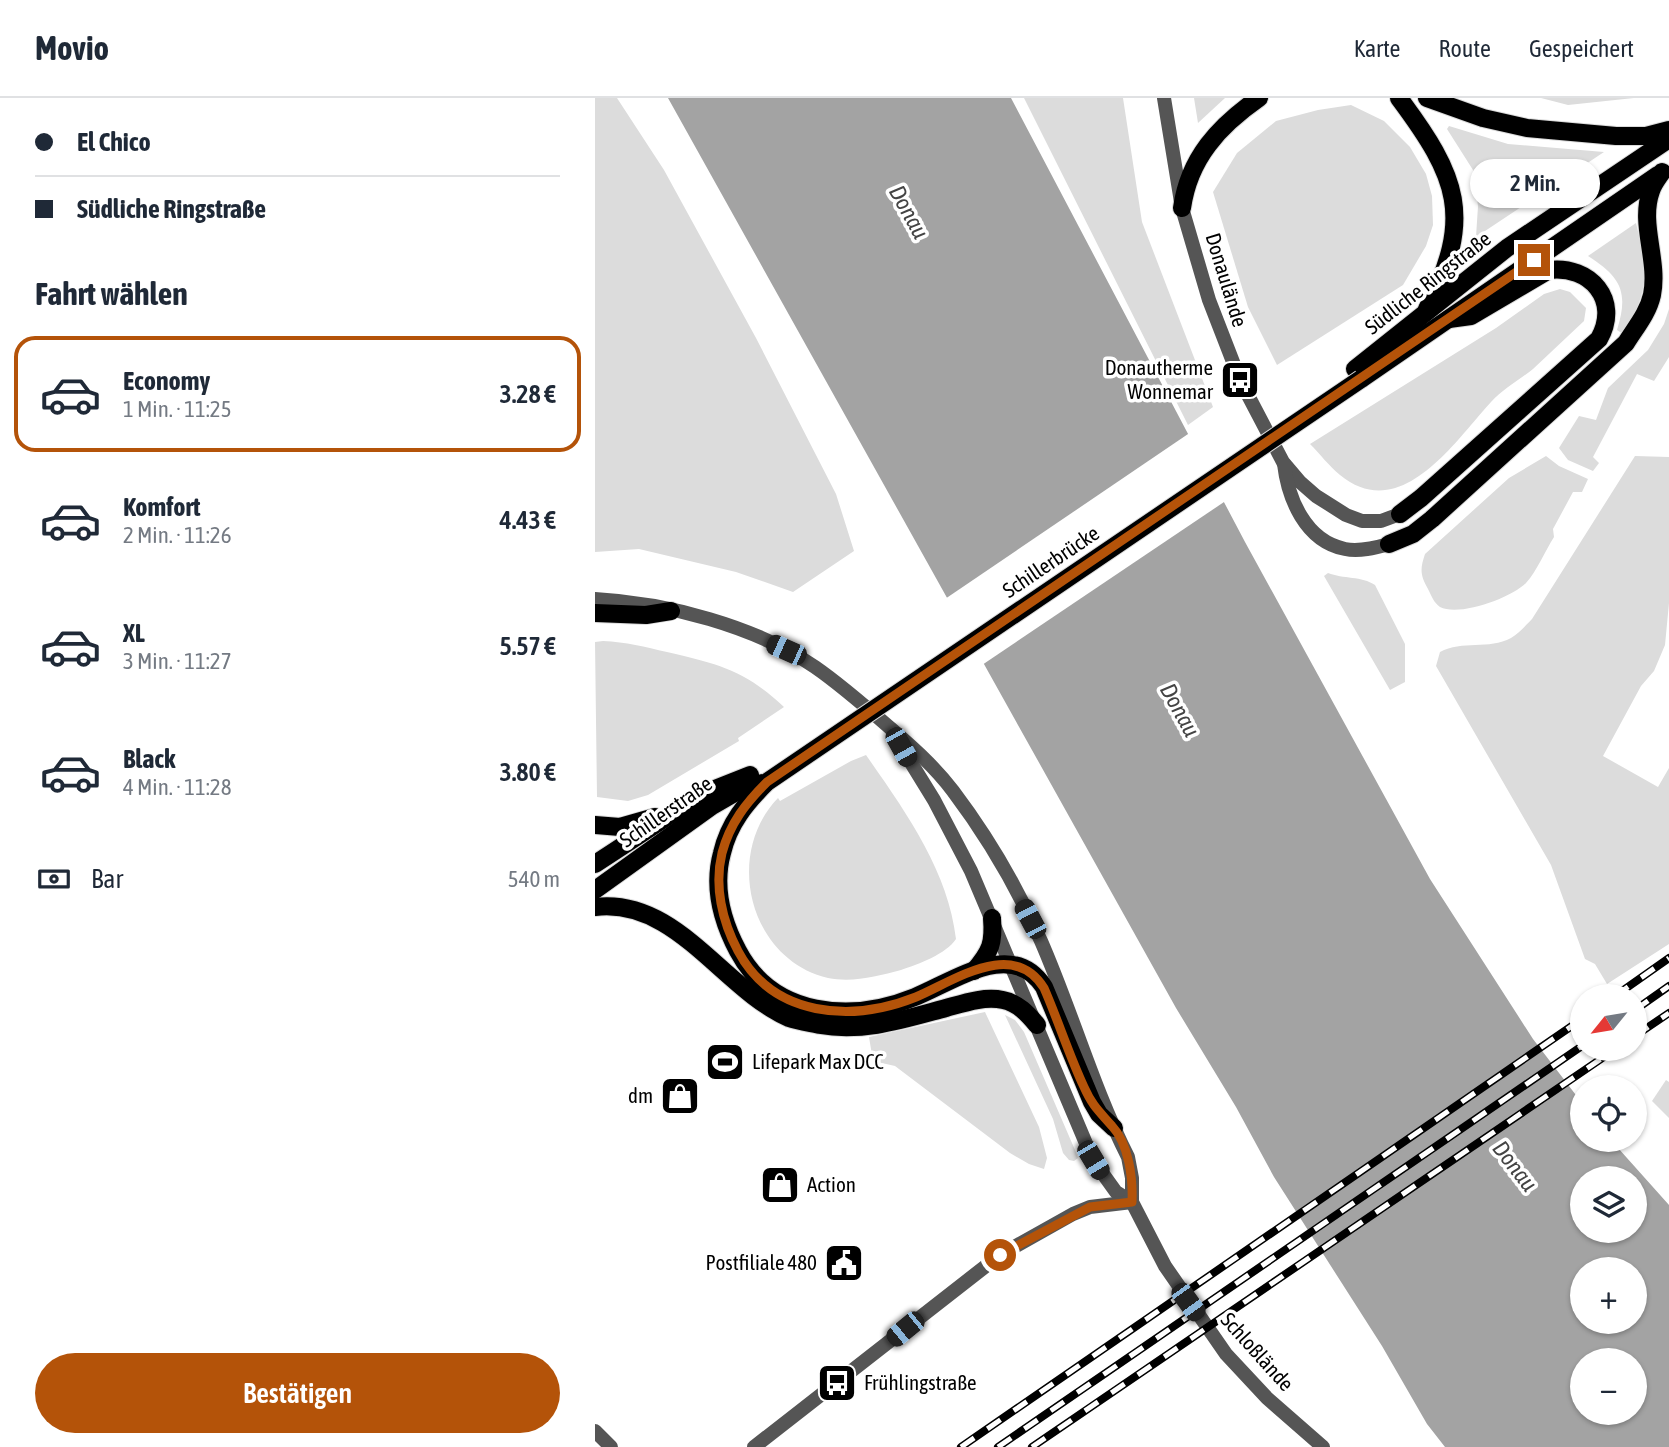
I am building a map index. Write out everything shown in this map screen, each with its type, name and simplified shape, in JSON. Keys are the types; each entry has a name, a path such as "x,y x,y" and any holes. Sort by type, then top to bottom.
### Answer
{"main road":[{"path":"1182,208 1189,175 1197,160 1239,112 1259,98"},
{"path":"1399,98 1435,151 1448,178 1455,205 1454,233 1449,255 1425,314"},
{"path":"1427,98 1483,118 1527,128 1616,136 1646,136 1669,130"},
{"name":"Südliche Ringstraße","path":"1358,374 1425,314 1507,248 1669,139"},
{"path":"1389,544 1413,534 1432,519 1626,343 1647,311 1652,295 1655,274 1648,205 1651,189 1665,170"},
{"name":"Südliche Ringstraße","path":"1358,374 1449,319 1665,170"},
{"path":"1400,514 1422,498 1599,339 1607,325 1608,312 1603,296 1594,285 1564,268 1549,270 1471,316 1449,319"},
{"name":"Schillerbrücke","path":"764,777 1358,374"},
{"path":"595,613 646,615 671,611"},
{"path":"764,777 734,821 723,849 718,879 720,898 733,941 755,977 787,1001 825,1010 892,1004 974,971 996,965 1028,968 1037,976 1047,996 1092,1102 1099,1114 1114,1128"},
{"name":"Schillerstraße","path":"595,864 675,810 722,784 764,777"},
{"name":"Schillerstraße","path":"595,890 720,801 764,777"},
{"path":"595,825 620,827 675,810"},
{"path":"595,907 606,906 647,914 664,923 756,997 789,1018 821,1026 850,1028 887,1024 976,1000 1000,1000 1021,1008 1037,1025"},
{"path":"974,971 990,950 994,936 992,918"}],"street":[{"name":"Donaulände","path":"1164,98 1182,208 1209,300 1227,350 1283,462"},
{"path":"1283,462 1294,507 1318,536 1345,550 1368,550 1389,544"},
{"path":"1283,462 1316,496 1346,515 1362,521 1381,521 1400,514"},
{"path":"595,599 640,604 732,627 786,650 815,667 891,729 923,757 953,790 1000,863 1044,948 1131,1168 1132,1202"},
{"path":"891,729 954,834 1093,1160 1116,1192 1132,1202"},
{"path":"754,1447 1000,1255 1090,1207 1132,1202"},
{"name":"Schloßlände","path":"1132,1202 1165,1266 1226,1354 1267,1398 1323,1447"},
{"path":"595,1431 611,1447"}],"shaded area":[{"path":"595,98 617,98 664,170 756,338 836,494 854,551 793,592 736,572 639,549 595,552"},
{"path":"1024,98 1123,98 1142,222 1213,407 1188,425"},
{"path":"1194,98 1225,98 1198,123"},
{"path":"1541,98 1634,98 1568,105"},
{"path":"1351,105 1384,121 1410,147 1426,174 1432,196 1433,225 1426,246 1403,285 1277,365 1248,307 1213,192 1237,153 1276,121"},
{"path":"1449,126 1508,144 1604,152 1476,237 1478,206 1473,170 1447,129"},
{"path":"1636,223 1643,255 1644,280 1638,305 1623,334 1617,330 1622,305 1619,287 1608,271 1588,256"},
{"path":"1560,289 1570,292 1586,308 1584,321 1533,369 1496,397 1425,472 1405,484 1384,490 1363,488 1340,475 1310,444 1496,328 1544,294"},
{"path":"1669,309 1669,357 1654,381 1637,374 1593,457 1599,463 1593,471 1568,460 1559,448 1579,416 1596,420 1608,388 1648,350 1664,324"},
{"path":"1546,456 1559,466 1588,479 1582,492 1573,492 1553,529 1554,537 1530,578 1519,589 1485,604 1459,610 1440,607 1422,576 1425,554 1509,478"},
{"path":"1635,456 1669,457 1669,603 1665,645 1654,671 1641,686 1603,756 1658,787 1669,768 1669,944 1607,984 1595,964 1585,959 1551,865 1436,666 1440,652 1448,648 1503,642 1514,636 1532,619"},
{"path":"1328,573 1364,580 1375,585 1405,644 1405,682 1390,690 1324,576"},
{"path":"603,641 685,656 730,670 756,684 784,707 738,738 739,741 648,795 628,801 597,797 595,642"},
{"path":"866,755 923,842 944,889 956,939 939,954 901,970 856,979 828,978 801,967 780,950 763,928 753,903 749,875 752,848 761,821 778,798 780,801"},
{"path":"985,1012 1039,1127 1047,1158 1044,1169 1010,1153 895,1066 873,1061 869,1037"},
{"path":"1005,1015 1015,1020 1024,1032 1075,1150 1078,1158 1074,1161 1069,1160 1063,1153 1053,1119"},
{"path":"1666,1080 1669,1082 1669,1118 1652,1101"}],"water":[{"name":"Donau","path":"668,98 1011,98 1245,542 1430,879 1533,1039 1570,1087 1570,1152 1622,1152 1634,1166 1570,1166 1570,1243 1647,1243 1647,1180 1669,1205 1669,1447 1445,1447 1427,1424 1382,1346 1274,1177 1236,1107 1176,1008"}],"pier":[{"path":"1191,432 1227,500 982,665 945,599"}],"railway":[{"path":"1632,984 1669,958"},
{"path":"1647,1002 1669,986"},
{"path":"1647,1028 1669,1013"},
{"path":"961,1447 1570,1027"},
{"path":"998,1447 1570,1054"},
{"path":"1032,1447 1598,1061"}],"place":[{"name":"Donautherme Wonnemar","path":"1240,380"},
{"name":"Lifepark Max DCC","path":"725,1062"},
{"name":"dm","path":"680,1096"},
{"name":"Action","path":"780,1185"},
{"name":"Postfiliale 480","path":"844,1263"},
{"name":"Frühlingstraße","path":"837,1383"}],"route":[{"path":"1000,1255 1090,1207 1132,1202 1132,1178 1128,1157 1114,1128 1099,1114 1092,1102 1037,976 1028,968 996,965 948,981 915,997 869,1008 825,1010 787,1001 755,977 743,960 725,920 718,879 720,861 734,821 743,805 767,782 1534,260"}]}
